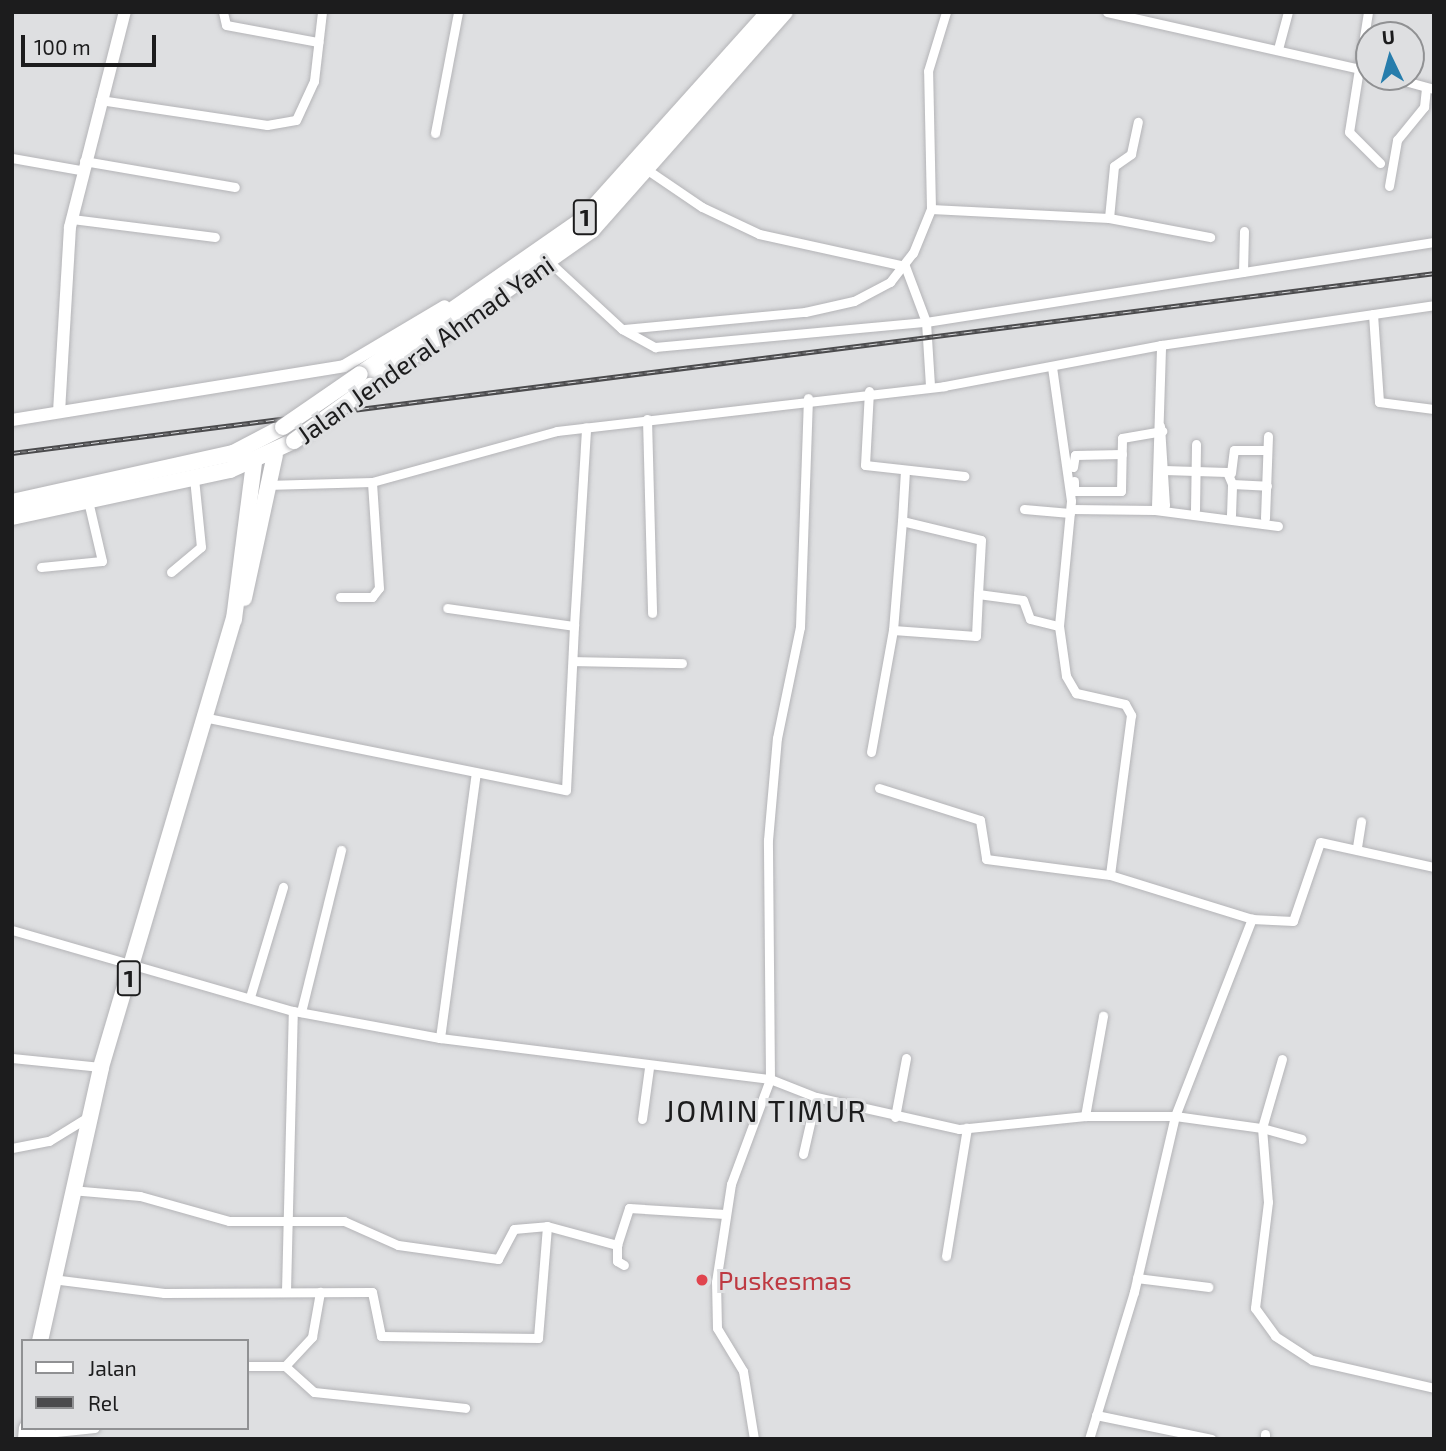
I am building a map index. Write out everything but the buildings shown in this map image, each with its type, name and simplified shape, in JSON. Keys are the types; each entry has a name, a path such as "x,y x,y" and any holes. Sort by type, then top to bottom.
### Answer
{"highway":[{"name":"1","path":"510,279 544,257 621,181 769,12"},
{"name":"Jalan Jenderal Ahmad Yani","path":"544,257 592,230 649,171 785,12"},
{"name":"Jalan Jenderal Ahmad Yani","path":"12,517 230,470 275,455 365,380 510,279"},
{"name":"1","path":"12,502 233,453 365,380"},
{"name":"1","path":"234,619 249,522 261,484 275,455"},
{"name":"1","path":"40,1339 51,1278 101,1067 203,717 234,619 251,579 261,484 254,463"},
{"path":"230,470 242,485 249,522"}],"street":[{"path":"58,412 72,219 82,166 125,12"},
{"path":"223,12 226,25 318,42"},
{"path":"100,100 267,125 291,122 308,104 322,12"},
{"path":"435,133 458,12"},
{"path":"622,329 830,308 873,293 905,266 931,209 928,71 946,12"},
{"path":"1107,12 1355,68"},
{"path":"1279,49 1288,12"},
{"path":"1355,77 1349,132 1380,163"},
{"path":"1389,186 1397,140 1424,107 1430,88"},
{"path":"1109,218 1114,166 1131,154 1138,122"},
{"path":"12,158 235,187"},
{"path":"649,171 702,208 759,234 905,266"},
{"path":"931,209 1109,218 1210,237"},
{"path":"72,219 215,237"},
{"path":"1243,272 1244,231"},
{"path":"544,257 622,329 655,347 926,322 1434,243"},
{"path":"905,266 926,322 930,387"},
{"path":"12,420 344,366 479,284 510,279"},
{"path":"261,484 372,482 586,427 808,398 930,387 1161,345 1434,305"},
{"path":"1373,314 1379,402 1434,409"},
{"path":"1161,345 1161,471 1196,471 1267,486"},
{"path":"1052,366 1070,511 1059,626 1072,690 1125,704 1131,715 1110,874"},
{"path":"869,391 865,466 964,476"},
{"path":"754,1439 743,1371 715,1321 725,1214 770,1079 768,830 777,738 800,627 808,398"},
{"path":"647,419 652,613"},
{"path":"203,717 568,789 574,626 586,427"},
{"path":"1121,504 1122,454 1127,435 1160,429"},
{"path":"1265,518 1268,436"},
{"path":"1195,510 1196,444"},
{"path":"1231,514 1234,450 1267,450"},
{"path":"1121,491 1074,491 1072,458 1122,454"},
{"path":"871,752 894,630 905,470"},
{"path":"171,572 201,547 194,478"},
{"path":"340,597 372,597 379,588 372,482"},
{"path":"41,567 102,561 88,501"},
{"path":"1024,509 1155,510 1278,526"},
{"path":"894,630 976,636 981,541 902,521"},
{"path":"978,594 1023,600 1030,619 1059,626"},
{"path":"447,608 574,626"},
{"path":"573,661 682,663"},
{"path":"440,1038 476,772"},
{"path":"879,788 980,820 986,859 1110,874 1252,919 1293,921 1320,842 1357,847 1434,866"},
{"path":"1357,847 1361,821"},
{"path":"286,1291 286,1224 297,1011 341,850"},
{"path":"250,997 283,887"},
{"path":"1089,1439 1137,1278 1175,1116 1252,919"},
{"path":"12,930 133,961 297,1011 440,1038 649,1068 770,1079 816,1097 895,1117 967,1128 1086,1116 1175,1116 1262,1128 1302,1139"},
{"path":"1086,1116 1103,1016"},
{"path":"12,1058 101,1067"},
{"path":"895,1117 906,1058"},
{"path":"1282,1059 1262,1128 1268,1202 1256,1289 1259,1318 1312,1360 1434,1388"},
{"path":"642,1119 649,1068"},
{"path":"803,1154 816,1097"},
{"path":"12,1148 23,1141 49,1141 88,1117"},
{"path":"946,1256 967,1128"},
{"path":"71,1190 140,1196 229,1221 286,1224 344,1221 398,1245 498,1259 512,1229 547,1226 617,1245"},
{"path":"624,1265 617,1261 617,1245 629,1208 725,1214"},
{"path":"51,1278 164,1293 373,1293 381,1336 540,1338 547,1226"},
{"path":"1137,1278 1208,1287"},
{"path":"285,1366 312,1337 320,1292"},
{"path":"248,1366 285,1366 314,1392 465,1408"},
{"path":"1096,1415 1212,1439"},
{"path":"27,1434 72,1430"}],"railway":[{"path":"12,453 1434,273"}],"place":[{"name":"Puskesmas","path":"702,1280"}],"district":[{"name":"JOMIN TIMUR","path":"766,1110"}]}
